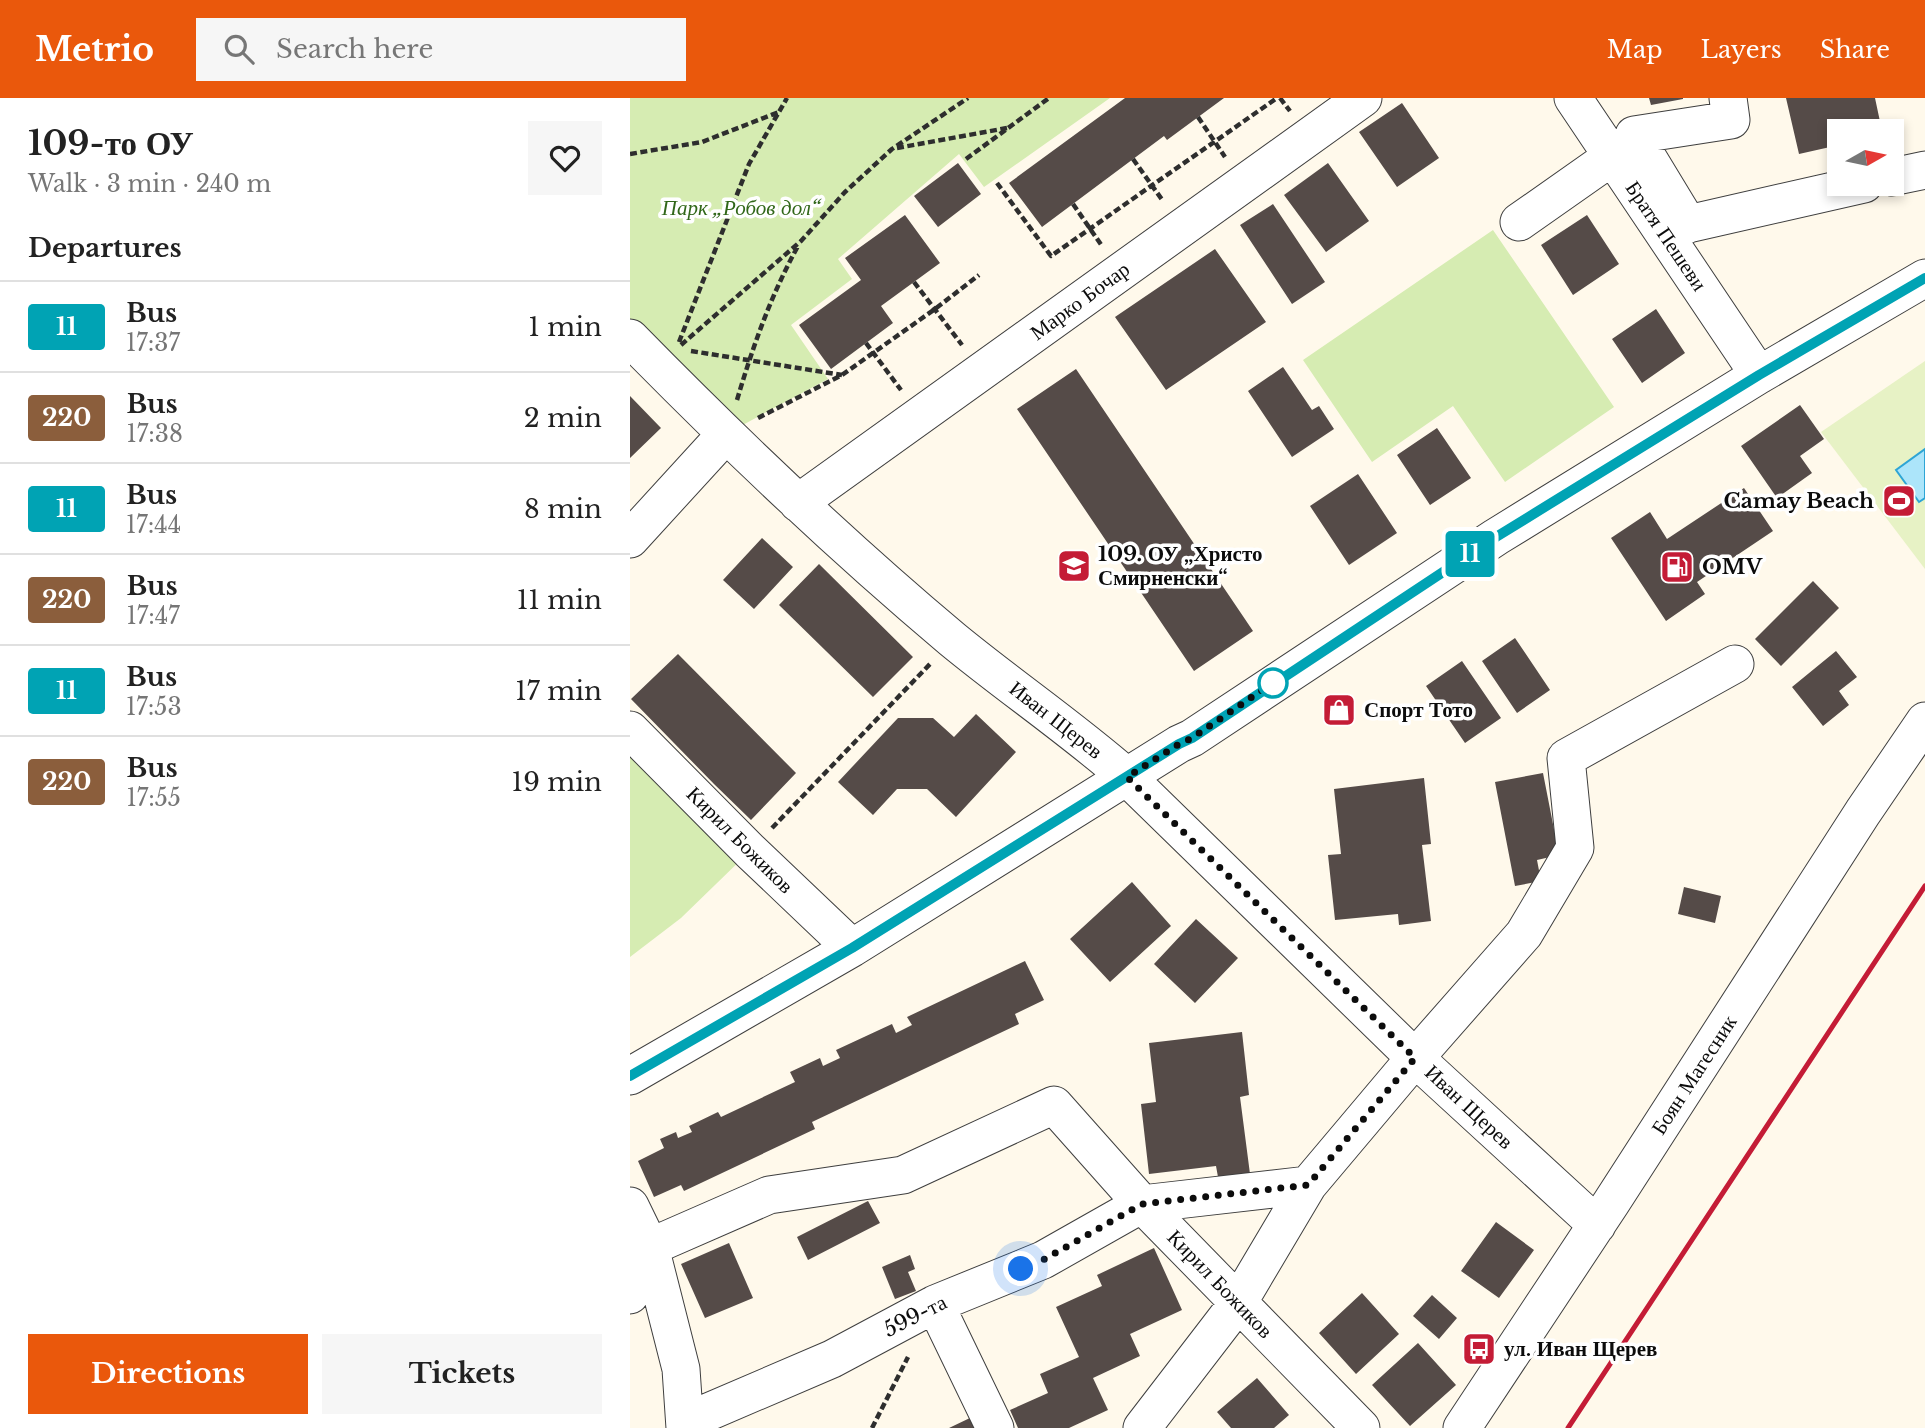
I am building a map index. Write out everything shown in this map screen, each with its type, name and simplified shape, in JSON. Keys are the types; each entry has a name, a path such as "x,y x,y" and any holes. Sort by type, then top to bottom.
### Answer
{"street":[{"name":"Марко Бочар","path":"797,503 1363,98"},
{"name":"Братя Пешеви","path":"1573,98 1613,156 1677,230 1759,375"},
{"path":"1728,98 1731,120 1634,135 1677,230 1827,193"},
{"path":"1519,222 1613,156"},
{"path":"1904,174 1925,170"},
{"path":"630,1076 852,948 1192,738 1496,537 1759,375 1925,278"},
{"name":"Иван Щерев","path":"630,338 797,503 953,640 1127,777 1415,1058 1597,1224"},
{"path":"630,539 726,434"},
{"path":"1142,1428 1238,1303 1308,1185 1524,934 1575,848 1566,758 1735,664"},
{"name":"Боян Магесник","path":"1462,1428 1925,721"},
{"name":"Кирил Божиков","path":"630,730 750,851 852,948"},
{"name":"Кирил Божиков","path":"650,1247 769,1195 903,1175 1054,1105 1142,1204 1361,1428"},
{"path":"1142,1204 1308,1185"},
{"name":"599-та","path":"685,1425 832,1359 935,1304 1043,1260 1142,1204"},
{"path":"630,1206 650,1247 681,1369 685,1425"},
{"path":"630,1295 650,1247"},
{"path":"935,1304 995,1428"}],"path":[{"path":"676,349 749,164 789,98"},
{"path":"676,349 801,241 845,192 892,149 968,98"},
{"path":"967,159 1049,98"},
{"path":"997,183 1051,256 1277,98"},
{"path":"630,154 702,142 779,112"},
{"path":"1198,117 1214,142"},
{"path":"892,149 1007,128"},
{"path":"1133,159 1152,185"},
{"path":"1073,204 1090,229"},
{"path":"726,434 767,307 801,241"},
{"path":"726,434 842,375 979,275"},
{"path":"914,282 964,348"},
{"path":"866,343 902,393"},
{"path":"676,349 842,375"},
{"path":"750,851 953,640"},
{"path":"872,1428 910,1353"}],"green space":[{"name":"Парк „Робов дол“","path":"630,98 1110,98 984,187 959,154 838,259 852,279 791,325 828,379 726,434 630,338"},
{"path":"1493,230 1614,407 1505,482 1453,406 1372,462 1303,360"},
{"name":"Camay Beach","path":"1925,361 1925,569 1821,432"},
{"path":"630,730 750,851 681,918 630,957"}],"water":[{"path":"1925,449 1925,498 1919,502 1896,470"}],"building":[{"path":"1125,98 1224,98 1167,140 1164,136 1042,227 1009,183"},
{"path":"1649,98 1683,98 1683,99 1651,105"},
{"path":"1786,98 1875,98 1879,119 1827,119 1827,148 1799,154"},
{"path":"1402,103 1439,158 1397,187 1359,132"},
{"path":"958,163 981,194 938,227 914,196"},
{"path":"1328,163 1369,221 1326,252 1284,195"},
{"path":"1273,204 1325,282 1292,304 1240,225"},
{"path":"905,215 940,263 881,306 893,323 831,369 799,325 861,280 845,258"},
{"path":"1587,215 1619,264 1573,295 1541,245"},
{"path":"1215,249 1266,322 1166,390 1115,317"},
{"path":"1656,309 1685,353 1642,383 1612,339"},
{"path":"1283,367 1312,410 1319,406 1334,429 1292,457 1248,391"},
{"path":"1076,369 1253,631 1194,671 1017,409"},
{"path":"630,396 661,428 630,458"},
{"path":"1800,405 1824,439 1800,456 1812,473 1777,498 1741,446"},
{"path":"1437,428 1471,478 1430,505 1397,455"},
{"path":"1358,474 1397,533 1349,565 1310,506"},
{"path":"1744,488 1773,531 1697,582 1705,594 1666,621 1611,538 1650,512 1667,539"},
{"path":"762,538 793,567 754,609 723,580"},
{"path":"819,564 913,657 873,697 779,605"},
{"path":"1813,581 1839,608 1781,666 1755,639"},
{"path":"1515,638 1550,690 1517,713 1482,661"},
{"path":"1836,651 1857,677 1839,691 1849,705 1823,726 1792,687"},
{"path":"678,654 796,773 751,820 631,699"},
{"path":"1462,661 1501,718 1465,743 1426,686"},
{"path":"976,714 1016,752 956,817 927,789 897,789 873,815 838,782 898,718 933,718 954,737"},
{"path":"1543,773 1559,855 1537,860 1541,881 1515,886 1495,782"},
{"path":"1424,778 1431,844 1422,845 1431,921 1399,925 1398,914 1335,920 1328,855 1341,854 1334,789"},
{"path":"1132,882 1171,926 1110,982 1070,939"},
{"path":"1684,887 1721,896 1715,923 1678,914"},
{"path":"1196,919 1238,958 1195,1003 1154,964"},
{"path":"1025,961 1044,1000 1015,1014 1019,1024 812,1122 815,1129 684,1191 681,1185 654,1197 638,1161 664,1148 660,1139 676,1132 678,1138 692,1132 689,1126 718,1112 721,1117 795,1082 790,1072 820,1058 823,1066 840,1058 836,1050 892,1024 896,1033 912,1025 907,1017"},
{"path":"1242,1032 1249,1095 1240,1097 1250,1174 1218,1177 1216,1166 1149,1174 1141,1104 1156,1102 1149,1043"},
{"path":"868,1201 880,1223 808,1260 797,1237"},
{"path":"1496,1222 1534,1250 1499,1298 1461,1271"},
{"path":"729,1243 753,1298 705,1318 681,1264"},
{"path":"1154,1248 1182,1310 1130,1334 1140,1356 1093,1378 1108,1410 1069,1428 1018,1428 1010,1410 1048,1393 1040,1374 1079,1357 1056,1307 1102,1286 1097,1275"},
{"path":"910,1255 915,1269 908,1272 916,1291 895,1299 882,1267"},
{"path":"1362,1293 1399,1334 1356,1374 1319,1333"},
{"path":"1432,1295 1457,1318 1439,1339 1413,1316"},
{"path":"1418,1343 1456,1385 1410,1426 1372,1385"},
{"path":"1257,1378 1289,1415 1274,1428 1231,1428 1217,1412"},
{"path":"972,1417 977,1428 949,1428"}],"railway":[{"path":"1568,1428 1925,886"}],"bus line":[{"name":"11","path":"630,1076 852,948 1192,738 1496,537 1759,375 1925,278"}],"place":[{"name":"Camay Beach","path":"1899,501"},
{"name":"109. ОУ „Христо Смирненски“","path":"1074,566"},
{"name":"OMV","path":"1677,567"},
{"name":"Спорт Тото","path":"1339,710"},
{"name":"ул. Иван Щерев","path":"1479,1349"}],"route":[{"path":"1021,1269 1043,1260 1142,1204 1308,1185 1415,1058 1127,777 1192,738 1273,683"}]}
